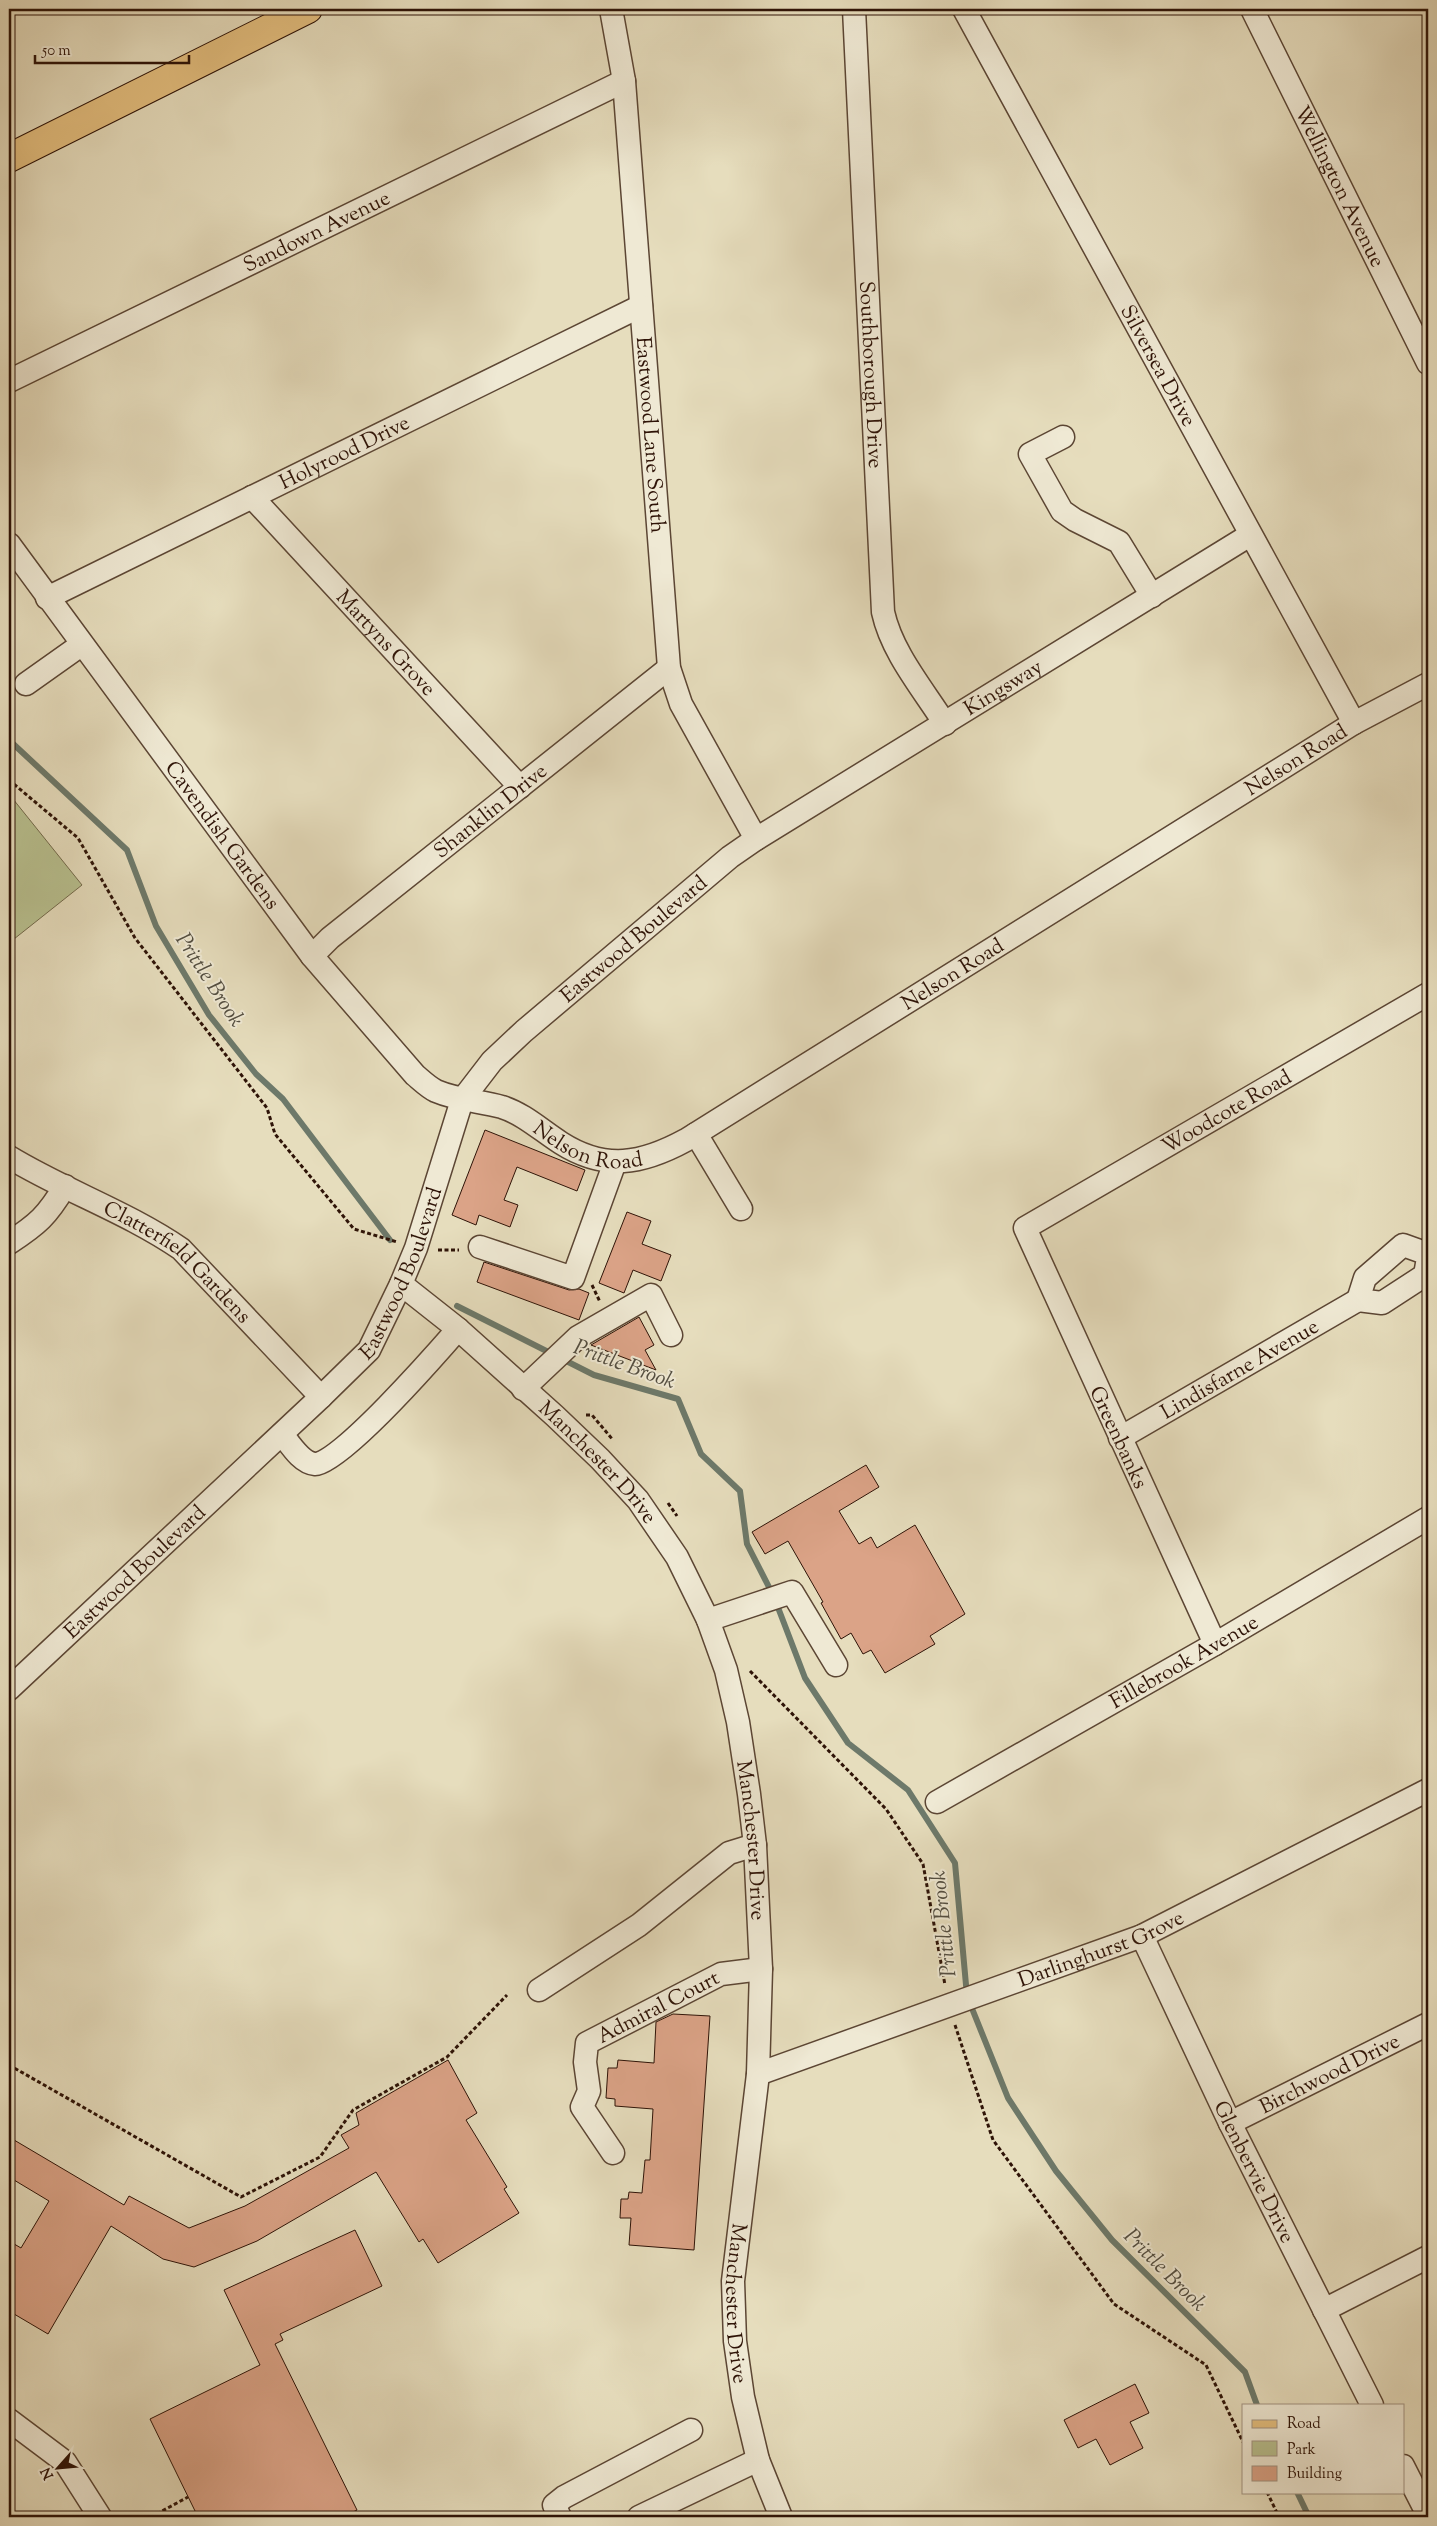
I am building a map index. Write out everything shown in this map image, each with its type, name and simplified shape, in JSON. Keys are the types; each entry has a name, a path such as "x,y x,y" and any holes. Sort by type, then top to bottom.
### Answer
{"main road":[{"path":"9,158 308,9"}],"street":[{"name":"Eastwood Lane South","path":"611,9 624,81 669,668 681,704 756,839"},
{"name":"Southborough Drive","path":"854,9 883,612 887,631 945,724"},
{"name":"Silversea Drive","path":"964,9 1354,723"},
{"name":"Wellington Avenue","path":"1252,9 1428,363"},
{"name":"Sandown Avenue","path":"9,381 624,81"},
{"name":"Holyrood Drive","path":"47,598 641,306"},
{"path":"1063,437 1030,454 1051,493 1062,511 1075,520 1119,542 1152,596"},
{"name":"Martyns Grove","path":"252,497 520,787"},
{"name":"Kingsway","path":"756,839 1250,535"},
{"name":"Cavendish Gardens","path":"9,544 312,956 415,1075 434,1090 462,1100"},
{"path":"26,684 82,645"},
{"name":"Shanklin Drive","path":"312,956 330,938 669,668"},
{"name":"Nelson Road","path":"462,1100 503,1108 577,1151 614,1162 648,1158 696,1134 1354,723 1428,684"},
{"name":"Eastwood Boulevard","path":"9,1689 282,1434 369,1350 416,1248 462,1100 492,1061 524,1031 730,857 756,839"},
{"name":"Woodcote Road","path":"1025,1228 1428,994"},
{"path":"696,1134 741,1208"},
{"name":"Clatterfield Gardens","path":"9,1157 155,1231 181,1249 321,1397"},
{"path":"480,1247 573,1278 614,1162"},
{"path":"9,1243 42,1221 65,1186"},
{"name":"Greenbanks","path":"1025,1228 1215,1644"},
{"path":"1428,1254 1404,1245 1365,1278 1358,1300 1382,1303 1425,1275 1428,1258"},
{"name":"Manchester Drive","path":"401,1284 458,1329 600,1459 638,1500 676,1557 708,1620 726,1670 738,1722 755,1845 761,1969 758,2074 733,2281 735,2341 743,2397 758,2460 781,2517"},
{"path":"523,1390 570,1343 651,1295 672,1335"},
{"name":"Lindisfarne Avenue","path":"1120,1438 1358,1300"},
{"path":"282,1434 302,1458 312,1464 322,1464 335,1456 362,1430 458,1329"},
{"name":"Fillebrook Avenue","path":"937,1802 1215,1644 1428,1518"},
{"path":"708,1620 792,1592 836,1665"},
{"name":"Darlinghurst Grove","path":"758,2074 948,2004 1142,1936 1428,1790"},
{"path":"539,1990 639,1925 729,1853 755,1845"},
{"name":"Glenbervie Drive","path":"1142,1936 1230,2123 1371,2404"},
{"name":"Admiral Court","path":"613,2153 582,2107 589,2091 585,2062 587,2043 721,1974 761,1969"},
{"name":"Birchwood Drive","path":"1230,2123 1428,2024"},
{"path":"1324,2310 1428,2257"},
{"path":"9,2420 65,2462 100,2517"},
{"path":"560,2517 554,2505 564,2497 691,2430"},
{"path":"639,2517 758,2460"},
{"path":"1415,2477 1428,2515"}],"path":[{"path":"9,780 78,838 135,938 267,1108 275,1134 354,1230 416,1248 447,1251 480,1247"},
{"path":"750,1673 886,1809 923,1864 948,2004 993,2140 1114,2304 1206,2364 1242,2440"},
{"path":"9,2066 241,2197 320,2157 353,2110 447,2057 507,1995"},
{"path":"1268,2494 1279,2517"},
{"path":"151,2517 188,2497"}],"green space":[{"path":"9,794 82,885 9,943"}],"building":[{"path":"485,1130 585,1170 577,1191 517,1167 504,1200 518,1205 510,1227 479,1215 476,1225 452,1215"},
{"path":"627,1212 651,1221 642,1244 671,1255 661,1281 633,1270 624,1293 599,1283"},
{"path":"484,1262 569,1290 579,1289 589,1293 579,1320 477,1282"},
{"path":"639,1317 654,1345 645,1350 656,1370 591,1345"},
{"path":"866,1465 879,1487 839,1511 859,1544 871,1537 877,1548 915,1525 965,1614 930,1636 935,1644 885,1673 871,1650 863,1654 851,1633 841,1639 821,1603 823,1602 788,1541 765,1554 752,1532"},
{"path":"673,2014 710,2016 694,2250 629,2245 631,2218 620,2218 621,2199 628,2199 629,2192 642,2193 645,2160 650,2160 653,2109 615,2106 615,2099 606,2098 608,2068 617,2068 618,2060 654,2063 656,2022"},
{"path":"448,2060 477,2113 466,2120 507,2187 504,2189 519,2213 438,2263 423,2239 419,2242 376,2172 257,2241 194,2267 163,2259 111,2226 48,2334 9,2311 9,2241 21,2248 49,2201 9,2177 9,2137 124,2205 129,2196 189,2228 245,2206 349,2148 341,2135 359,2125 356,2113"},
{"path":"355,2230 382,2286 280,2334 283,2340 275,2344 357,2510 343,2517 198,2517 150,2419 260,2365 224,2290"},
{"path":"1135,2384 1149,2413 1130,2422 1143,2448 1110,2465 1096,2439 1078,2448 1064,2420"}],"waterway":[{"name":"Prittle Brook","path":"9,740 127,850 156,926 209,1015 256,1074 283,1099 390,1240"},
{"name":"Prittle Brook","path":"457,1306 594,1375 678,1399 701,1454 740,1491 747,1544 774,1597 805,1678 848,1743 908,1790 955,1863 967,1996 1008,2098 1056,2171 1112,2240 1245,2372 1257,2404"},
{"name":"Prittle Brook","path":"1298,2494 1309,2517"}]}
